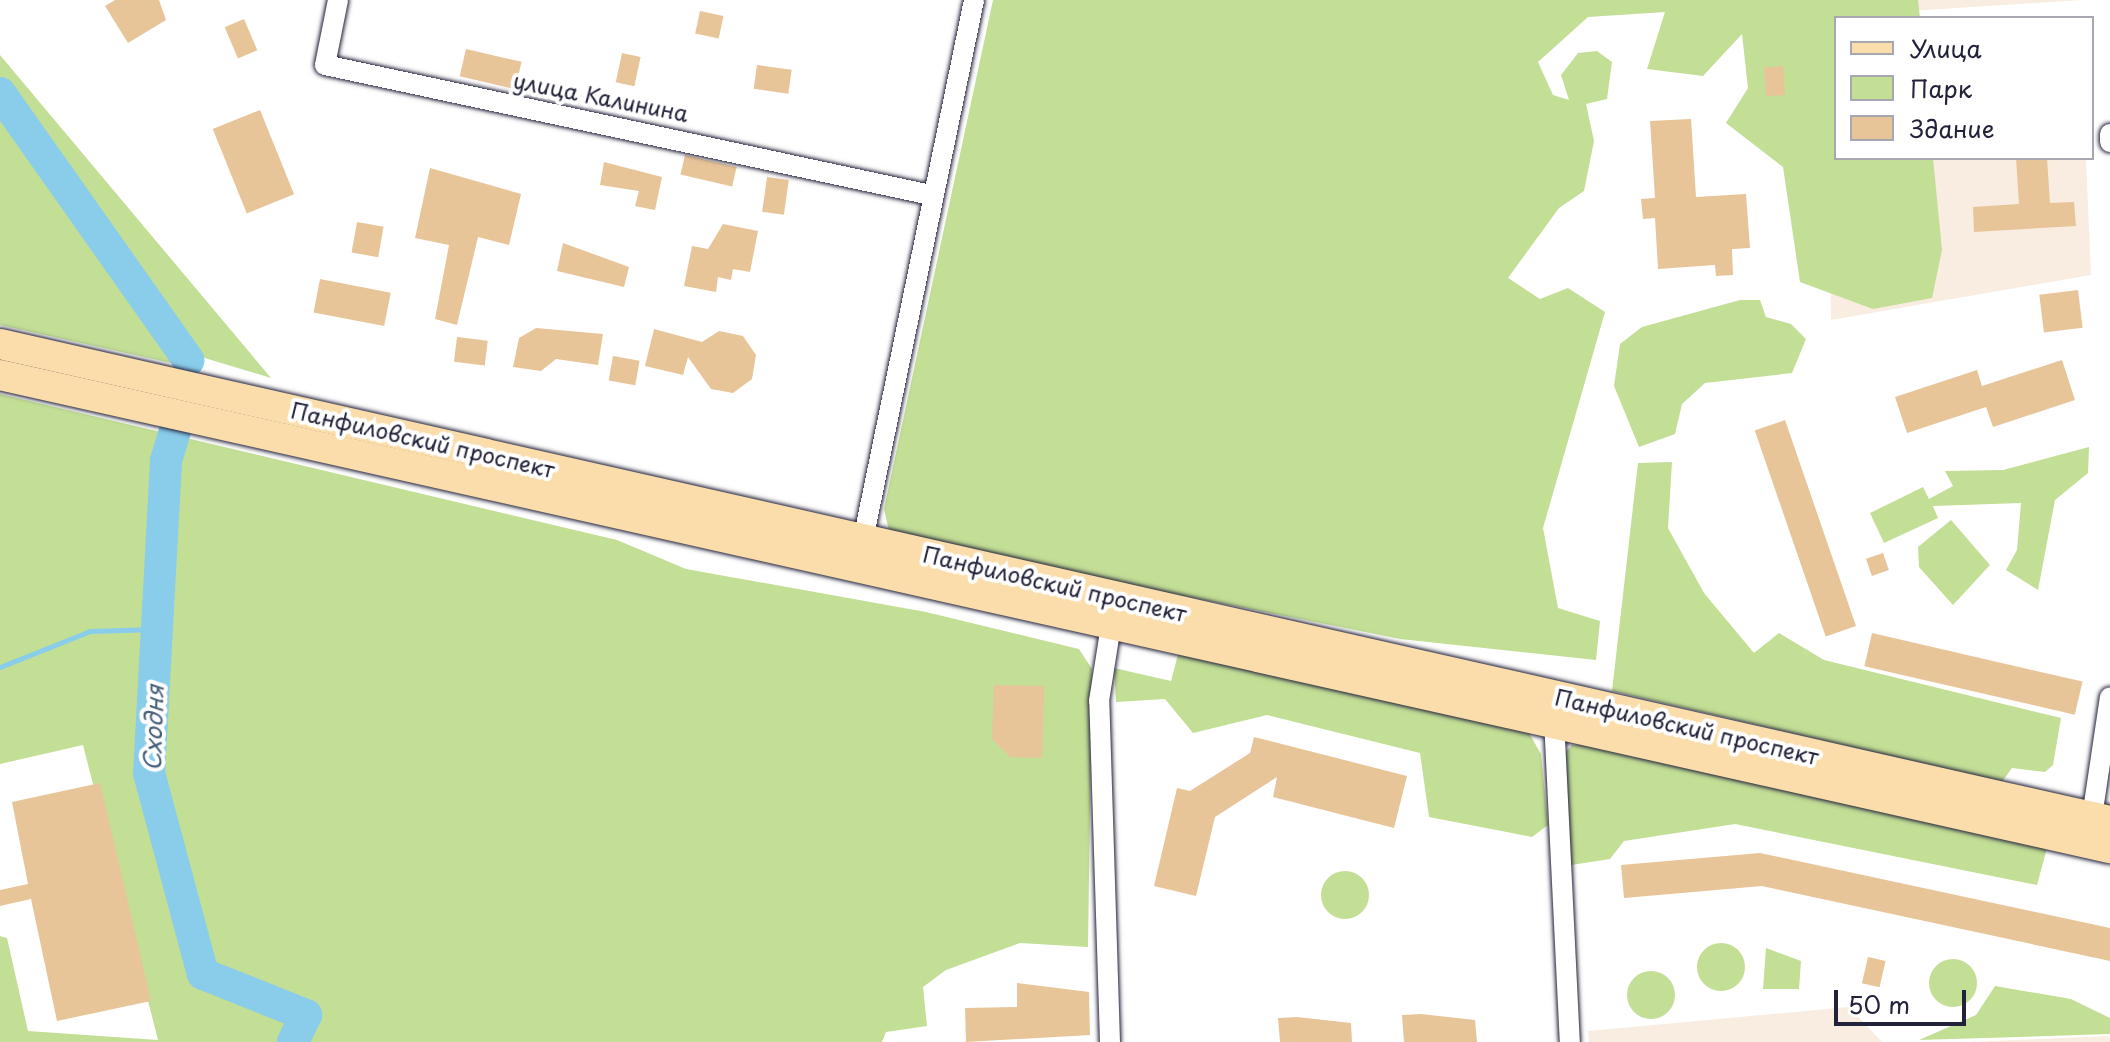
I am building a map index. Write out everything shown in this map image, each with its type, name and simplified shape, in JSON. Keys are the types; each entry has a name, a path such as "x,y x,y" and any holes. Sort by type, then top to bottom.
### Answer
{"main road":[{"name":"Панфиловский проспект","path":"0,344 2101,819"},
{"name":"Панфиловский проспект","path":"0,375 1112,619 2110,848"}],"street":[{"name":"улица Калинина","path":"338,0 325,65 931,195"},
{"path":"863,540 931,195 974,0"},
{"path":"2110,134 2110,142"},
{"path":"1110,1042 1099,701 1112,619"},
{"path":"2101,819 2110,697"},
{"path":"1554,719 1570,1042"}],"shaded area":[{"path":"1758,0 2081,0 1772,20"},
{"path":"1827,37 1834,160 2086,160 2091,275 1831,320"},
{"path":"1849,1007 1882,1042 1589,1042 1588,1031"},
{"path":"2109,1036 2110,1042 1969,1042"}],"green space":[{"path":"993,0 1918,0 1920,16 1834,16 1834,160 1933,160 1942,250 1932,298 1873,309 1800,282 1783,167 1726,123 1748,88 1742,34 1703,76 1647,69 1665,12 1588,17 1538,62 1553,95 1569,100 1561,75 1578,53 1597,51 1612,62 1607,99 1586,104 1594,141 1584,191 1559,208 1508,278 1540,299 1568,288 1605,312 1543,528 1558,608 1600,621 1596,660 1400,639 900,539 890,535 884,509"},
{"path":"0,55 271,378 165,346 180,353 180,365 0,325"},
{"path":"1740,300 1760,300 1766,317 1791,324 1806,339 1792,373 1705,383 1682,404 1675,434 1639,447 1614,386 1620,344 1642,327"},
{"path":"0,394 617,540 686,569 926,612 1079,649 1092,669 1088,947 1020,943 946,970 923,987 927,1026 886,1032 882,1042 0,1042 0,936 7,938 28,1031 158,1040 83,745 0,764"},
{"path":"2089,447 2088,473 2055,500 2038,590 2006,570 2017,550 2021,503 1933,506 1938,518 1884,543 1870,513 1923,487 1929,499 1953,486 1945,471 2003,470"},
{"path":"1672,462 1668,528 1704,593 1754,653 1779,633 1824,660 2061,718 2053,765 2045,772 2012,768 2002,782 1612,691 1638,463"},
{"path":"1951,520 1990,565 1953,605 1919,567 1918,547"},
{"path":"1180,647 1529,733 1541,754 1548,825 1532,837 1429,817 1420,753 1267,715 1193,733 1165,699 1116,702 1114,668 1171,681"},
{"path":"1602,744 2047,848 2037,885 1735,824 1624,841 1610,859 1565,866 1563,755 1572,745"},
{"path":"1345,871 1362,878 1369,895 1362,912 1345,919 1328,912 1321,895 1328,878"},
{"path":"1721,943 1738,950 1745,967 1738,984 1721,991 1704,984 1697,967 1704,950"},
{"path":"1766,948 1801,961 1799,989 1763,989"},
{"path":"1953,959 1970,966 1977,983 1970,1000 1953,1007 1936,1000 1929,983 1936,966"},
{"path":"1651,971 1668,978 1675,995 1668,1012 1651,1019 1634,1012 1627,995 1634,978"},
{"path":"1995,986 2071,999 2110,1018 2110,1034 1919,1040 1976,1015"}],"building":[{"path":"115,0 159,0 166,20 128,43 105,6"},
{"path":"700,11 723,16 719,38 695,33"},
{"path":"244,19 257,50 238,59 225,27"},
{"path":"466,49 522,62 515,89 460,76"},
{"path":"622,53 641,57 634,86 616,82"},
{"path":"757,65 792,70 788,94 754,89"},
{"path":"1783,66 1785,95 1766,96 1764,67"},
{"path":"260,110 294,194 247,213 213,129"},
{"path":"1691,119 1696,197 1746,194 1750,248 1732,249 1733,275 1716,276 1715,265 1658,269 1655,218 1643,219 1641,199 1655,198 1650,121"},
{"path":"685,155 737,167 732,186 681,174"},
{"path":"2016,160 2047,160 2050,203 2074,202 2076,226 1974,232 1973,207 2019,204"},
{"path":"604,162 662,177 655,210 635,206 639,191 600,185"},
{"path":"430,168 521,194 509,245 478,237 457,325 435,319 449,245 415,238"},
{"path":"767,177 789,180 784,215 762,212"},
{"path":"357,222 384,227 378,257 352,253"},
{"path":"723,224 758,231 750,272 733,269 731,280 718,277 716,292 684,286 692,246 708,249"},
{"path":"563,243 629,267 624,287 557,271"},
{"path":"320,279 391,293 384,326 314,312"},
{"path":"2078,290 2083,328 2044,332 2039,295"},
{"path":"536,328 603,334 598,365 556,359 541,371 513,367 519,338"},
{"path":"654,329 702,342 719,331 743,336 756,355 752,379 733,393 711,389 688,357 683,375 645,366"},
{"path":"457,337 488,341 485,366 454,362"},
{"path":"613,356 640,361 635,385 609,381"},
{"path":"2062,360 2075,400 1993,427 1986,407 1907,433 1895,397 1977,370 1982,386"},
{"path":"1785,420 1856,626 1826,637 1755,430"},
{"path":"1883,553 1889,570 1872,576 1866,559"},
{"path":"1872,633 2082,682 2075,715 1864,666"},
{"path":"994,685 1044,686 1042,758 1010,757 992,739"},
{"path":"1254,737 1407,776 1394,828 1273,797 1277,777 1215,817 1196,896 1154,886 1177,788 1190,791 1250,753"},
{"path":"100,783 151,1001 57,1021 31,899 0,906 0,890 28,884 12,802"},
{"path":"1760,853 2110,928 2110,961 1762,886 1624,898 1621,865"},
{"path":"1868,957 1886,961 1879,987 1862,983"},
{"path":"1017,983 1089,992 1090,1035 966,1042 965,1008 1017,1007"},
{"path":"1402,1015 1475,1020 1477,1042 1404,1042"},
{"path":"1278,1018 1351,1023 1352,1042 1280,1042"}],"waterway":[{"name":"Сходня","path":"0,93 188,360"},
{"name":"Сходня","path":"175,431 166,461 149,773 203,974 306,1015 293,1042"},
{"path":"0,667 90,631 157,629"}]}
